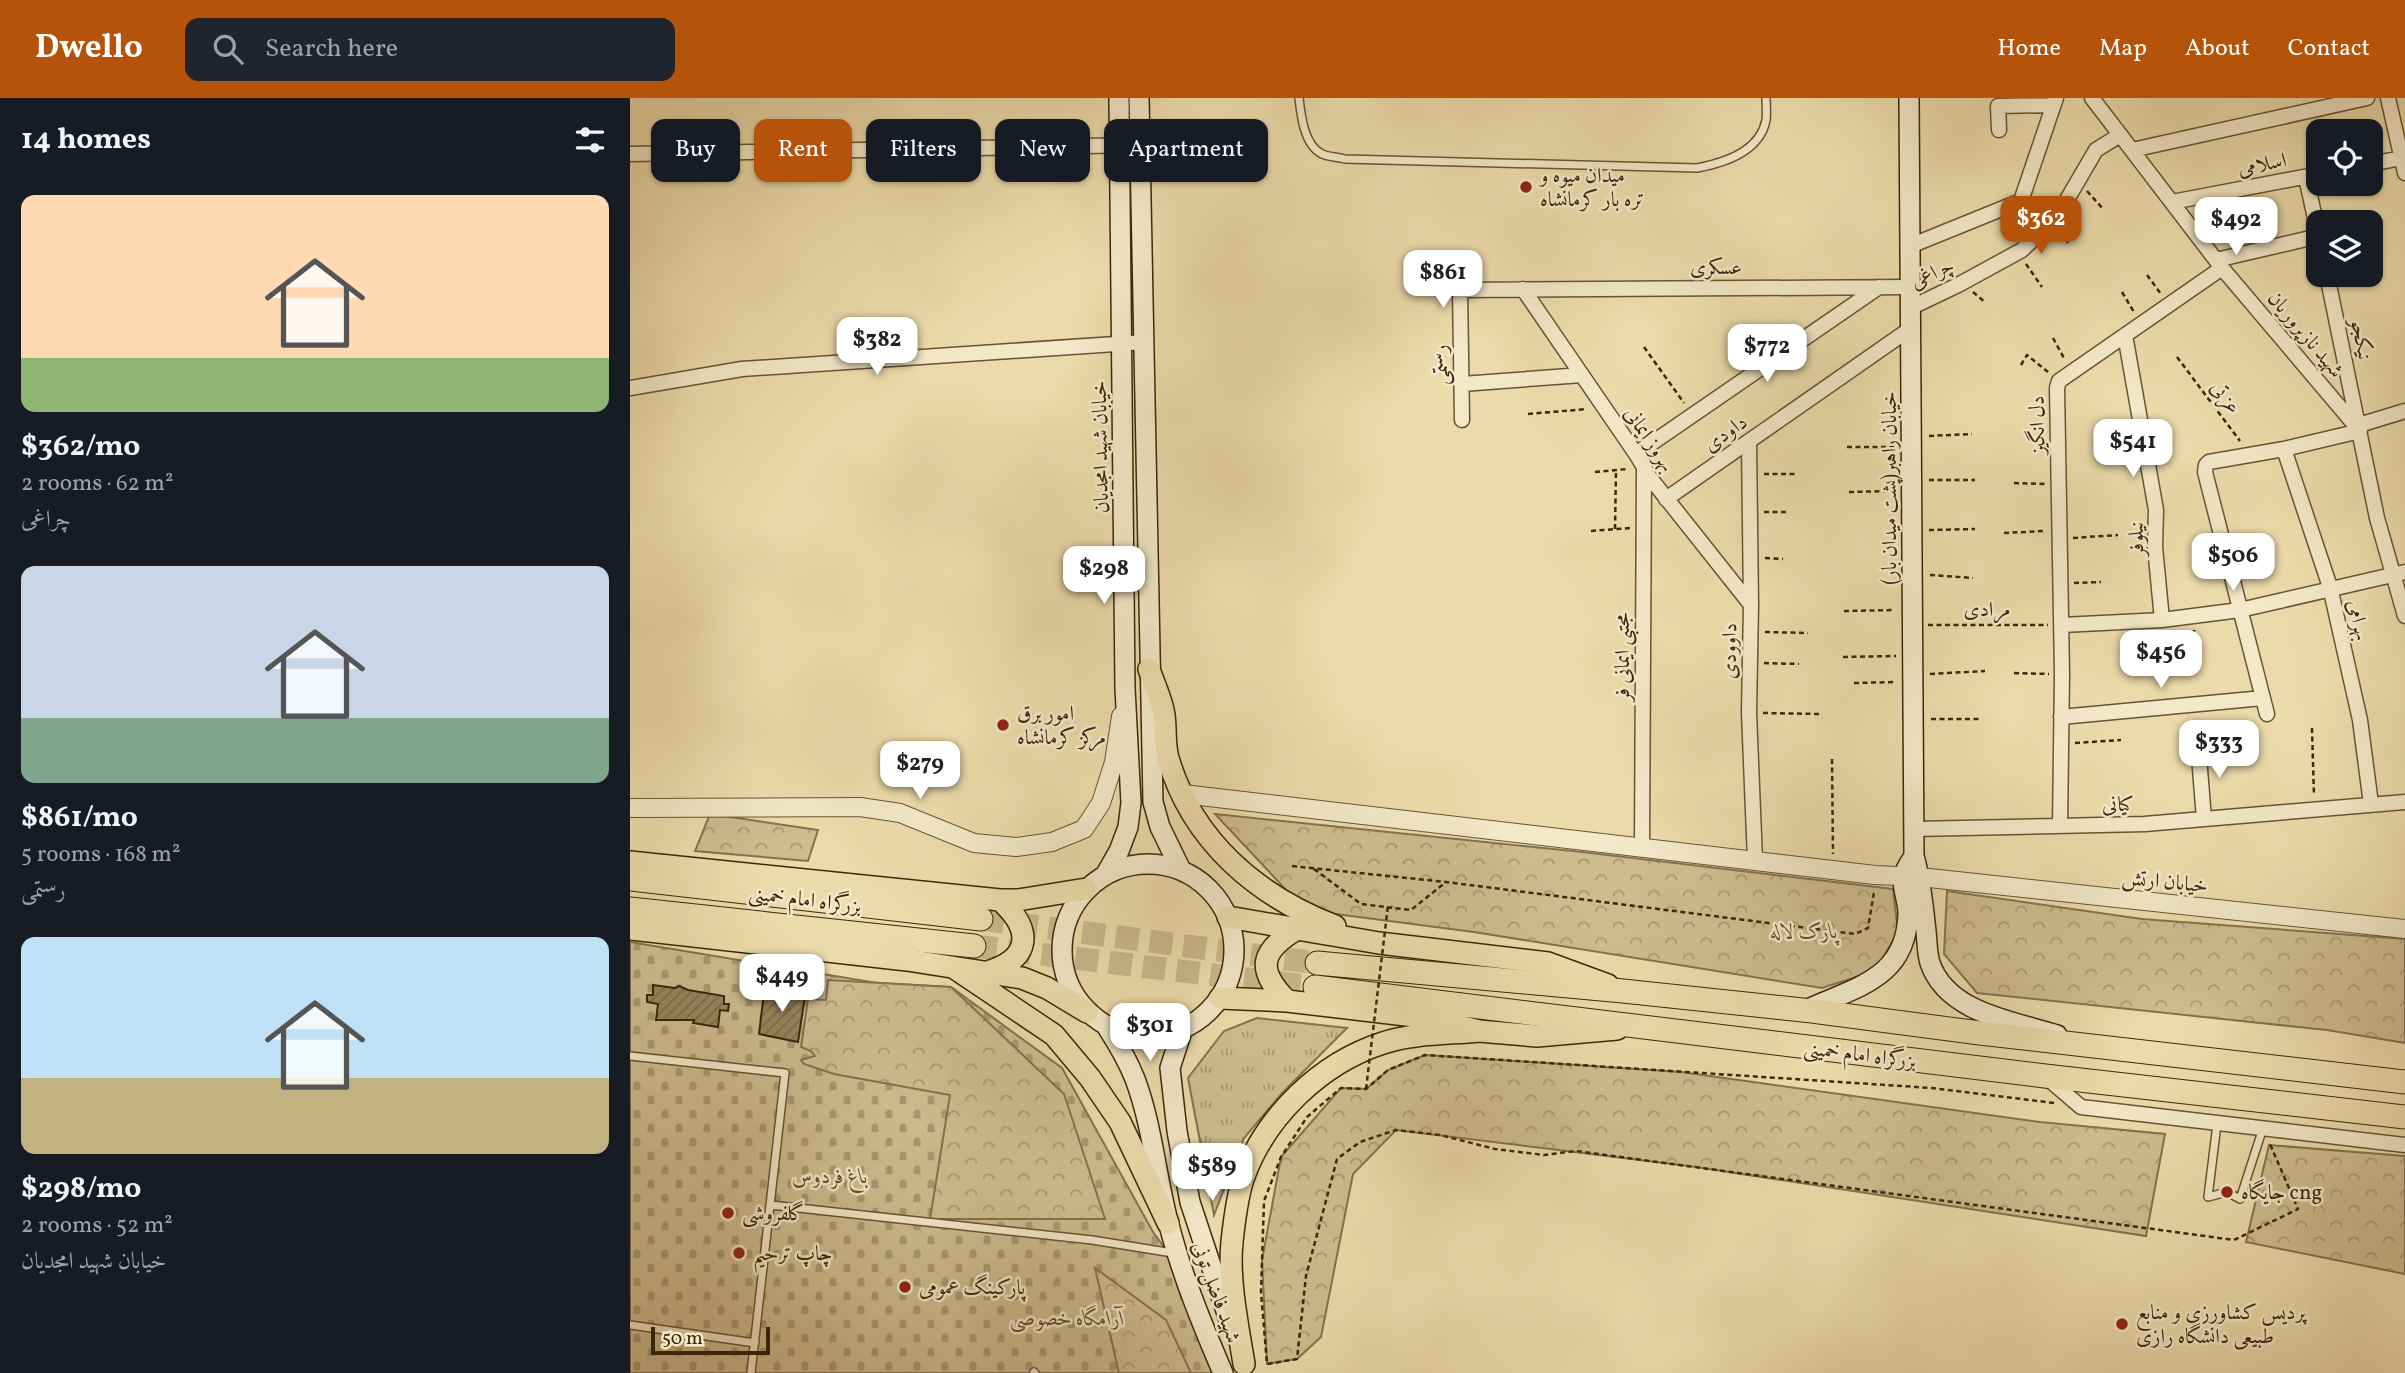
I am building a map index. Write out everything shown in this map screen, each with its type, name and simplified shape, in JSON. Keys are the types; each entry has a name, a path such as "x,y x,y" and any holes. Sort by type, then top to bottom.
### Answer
{"highway":[{"name":"بزرگراه امام خمینی","path":"630,879 981,919"},
{"name":"بزرگراه امام خمینی","path":"630,909 974,946"},
{"name":"بزرگراه امام خمینی","path":"1317,963 1623,990 1806,1010 2405,1082"},
{"name":"بزرگراه امام خمینی","path":"1315,987 1639,1028 2405,1117"}],"main road":[{"name":"خیابان شهید امجدیان","path":"1119,98 1119,119"},
{"path":"1139,98 1139,119"},
{"name":"خیابان راهبر(پشت میدان بار)","path":"1909,98 1914,829 1912,877"},
{"name":"خیابان شهید امجدیان","path":"1107,874 1128,827 1131,803 1125,688 1120,182"},
{"path":"1141,182 1153,802 1160,827 1181,870"},
{"path":"1149,669 1164,712 1168,756 1183,794 1202,828 1227,859 1258,887 1301,913 1379,943"},
{"path":"630,862 1000,900 1038,898 1086,889"},
{"path":"630,929 951,966 1022,978 1048,988 1107,1027 1131,1036 1157,1037 1182,1031 1203,1017 1220,999 1232,973 1234,944 1228,917 1216,897 1200,881 1181,870 1143,864 1130,865 1107,874 1086,889 1070,911 1062,937 1062,964 1071,990 1087,1012"},
{"path":"1806,1010 1872,981 1887,969 1907,934 1912,877"},
{"path":"1912,877 1930,963 1941,985 1955,999 1986,1013 2091,1045"},
{"path":"987,972 1016,958 1023,945 1018,920 1000,900"},
{"path":"1228,917 1379,943 1548,963 1623,990"},
{"path":"1287,1001 1273,987 1266,970 1268,953 1274,945 1297,929"},
{"path":"951,966 1054,1035 1090,1078 1120,1122 1168,1223"},
{"path":"1220,999 1287,1001 1423,1017 1479,1031 1537,1036 1639,1028"},
{"name":"شهید فاضل تونی","path":"1107,1027 1124,1054 1141,1096 1177,1254 1200,1320 1223,1373"},
{"name":"شهید فاضل تونی","path":"1182,1031 1170,1068 1177,1131 1190,1202 1246,1368"},
{"path":"1246,1368 1235,1303 1231,1244 1243,1180 1261,1141 1294,1097 1347,1058 1385,1042 1479,1031"},
{"path":"1141,1096 1147,1086 1154,1083 1160,1082 1172,1089"}],"street":[{"name":"شهید نازپروریان","path":"2092,98 2219,264 2359,428"},
{"path":"2132,150 2367,98"},
{"path":"2388,98 2405,173"},
{"path":"1910,246 2021,201 2054,102 1998,106 1998,130"},
{"name":"چراغی","path":"1910,307 1958,285 2018,252 2058,215 2096,150 2120,135"},
{"path":"630,154 1104,145"},
{"path":"2383,162 2402,158"},
{"name":"اسلامی","path":"2172,202 2306,176"},
{"path":"2219,264 2306,241"},
{"name":"دل انگیز","path":"2060,826 2062,625 2057,388 2059,381 2169,305 2219,264"},
{"path":"1636,454 1879,286"},
{"name":"عسکری","path":"1523,289 1910,287"},
{"name":"نیکجو","path":"2330,287 2377,518 2399,573 2405,616"},
{"name":"بهروز ایمانی","path":"1523,289 1644,468 1751,605"},
{"name":"رستمی","path":"1462,420 1460,290 1523,289"},
{"name":"داودی","path":"1667,499 1910,329"},
{"name":"نیلوفر","path":"2125,335 2156,510 2158,620"},
{"path":"630,388 742,369 1144,342"},
{"path":"1462,384 1582,375"},
{"path":"2267,713 2205,472 2206,465 2209,462 2284,449 2359,428 2405,411"},
{"name":"داوودی","path":"1749,441 1749,713 1755,860"},
{"name":"بهرامی","path":"2284,449 2330,587 2360,720 2371,804"},
{"name":"مجتبی ایمانی فر","path":"1642,846 1644,468"},
{"path":"2062,625 2158,620 2240,610 2399,573"},
{"path":"630,808 860,807 900,813 974,843 1016,847 1052,842 1084,829 1101,803 1114,762 1125,688"},
{"path":"2062,717 2263,698"},
{"path":"2198,744 2204,819"},
{"name":"خیابان ارتش","path":"1183,794 1875,875 2405,929"},
{"name":"کیانی","path":"1914,829 2145,824 2405,802"},
{"path":"2045,1076 2081,1107 2405,1145"}],"lane":[{"path":"1299,98 1308,139 1324,155 1345,159 1697,168 1731,159 1759,137 1766,121 1766,98"},
{"path":"630,1056 785,1073 751,1373"},
{"path":"2217,1123 2208,1198 2227,1192 2240,1199 2263,1128"},
{"path":"771,1205 1092,1240 1177,1254"},
{"path":"630,1325 755,1343"}],"path":[{"path":"2078,181 2104,210"},
{"path":"2018,252 2042,287"},
{"path":"2147,275 2169,305"},
{"path":"2122,292 2141,324"},
{"path":"2053,338 2072,372"},
{"path":"1644,347 1692,415"},
{"path":"2021,365 2027,355 2059,381"},
{"name":"عزتی","path":"2177,358 2250,455"},
{"path":"1528,414 1605,408"},
{"path":"1847,447 1972,434"},
{"path":"1595,472 1644,468"},
{"path":"1615,529 1616,470"},
{"path":"1750,474 1795,474"},
{"path":"1849,492 1975,480"},
{"path":"2014,483 2059,485"},
{"path":"1750,513 1786,512"},
{"path":"1591,531 1644,528"},
{"path":"1912,530 1975,529"},
{"path":"2004,533 2118,535"},
{"path":"1912,573 1973,578"},
{"path":"2060,583 2102,582"},
{"name":"مرادی","path":"1844,611 1913,618 2062,625"},
{"path":"2194,616 2195,670"},
{"path":"2154,658 2158,620"},
{"path":"2125,664 2127,622"},
{"path":"1751,631 1808,633"},
{"path":"1843,657 1913,671 1985,671"},
{"path":"1750,663 1799,664"},
{"path":"1854,683 1913,671"},
{"path":"2014,673 2062,674"},
{"path":"1749,713 1821,715"},
{"path":"1913,719 1982,719"},
{"path":"2312,728 2314,810"},
{"path":"2061,743 2121,740"},
{"path":"1832,759 1834,870"},
{"path":"1292,866 1446,881 1856,933 1868,928 1871,920 1875,875"},
{"path":"1311,867 1360,904 1411,909 1446,881"},
{"path":"1366,1090 1388,906"},
{"path":"2081,1107 1932,1088 1425,1055 1388,1070 1366,1090 1341,1088 1307,1117 1281,1157 1264,1201 1261,1292 1267,1364 1297,1359 1306,1276 1337,1160 1360,1142 1396,1130 1440,1135 1495,1150 1544,1155 1576,1151 2234,1240 2298,1209 2263,1128"}],"green space":[{"path":"710,814 818,830 808,861 695,851"},
{"name":"پارک لاله","path":"1215,814 1582,852 1893,889 1898,932 1875,971 1822,988 1474,932 1305,910"},
{"path":"1947,891 2142,919 2405,939 2405,1043 2327,1030 1977,993 1944,954"},
{"name":"باغ فردوس","path":"630,942 877,983 951,987 1062,1068 1153,1232 1186,1277 1224,1373 630,1373"},
{"path":"828,980 951,987 1064,1094 1105,1219 930,1219 950,1095 834,1074 804,1064 801,1060 815,1056 801,1047 808,999 826,1000"},
{"path":"1257,1018 1347,1028 1282,1093 1244,1138 1214,1215 1188,1078 1224,1031"},
{"path":"1425,1055 1681,1072 2040,1122 2165,1134 2146,1236 1696,1167 1396,1130 1353,1174 1321,1337 1297,1359 1267,1364 1262,1260 1281,1157 1341,1088 1366,1089 1388,1070"},
{"path":"2269,1145 2405,1156 2405,1274 2246,1242"},
{"path":"1095,1268 1166,1320 1191,1373 1119,1373"}],"building":[{"path":"653,985 675,988 679,986 724,996 724,1004 729,1004 728,1011 720,1010 718,1027 693,1023 694,1020 656,1020 658,1004 647,1002 647,995 653,995"},
{"path":"765,985 805,996 798,1042 759,1034"}],"tunnel":[{"path":"981,919 1317,963"},
{"path":"974,946 1315,987"}],"place":[{"name":"میدان میوه و تره بار کرمانشاه","path":"1526,187"},
{"name":"امور برق مرکز کرمانشاه","path":"1003,725"},
{"name":"جایگاه cng","path":"2227,1192"},
{"name":"گلفروشی","path":"728,1213"},
{"name":"چاپ ترحیم","path":"739,1253"},
{"name":"پارکینگ عمومی","path":"905,1287"},
{"name":"پردیس کشاورزی و منابع طبیعی دانشگاه رازی","path":"2122,1324"}],"park label":[{"name":"آرامگاه خصوصی","path":"1067,1318"}]}
